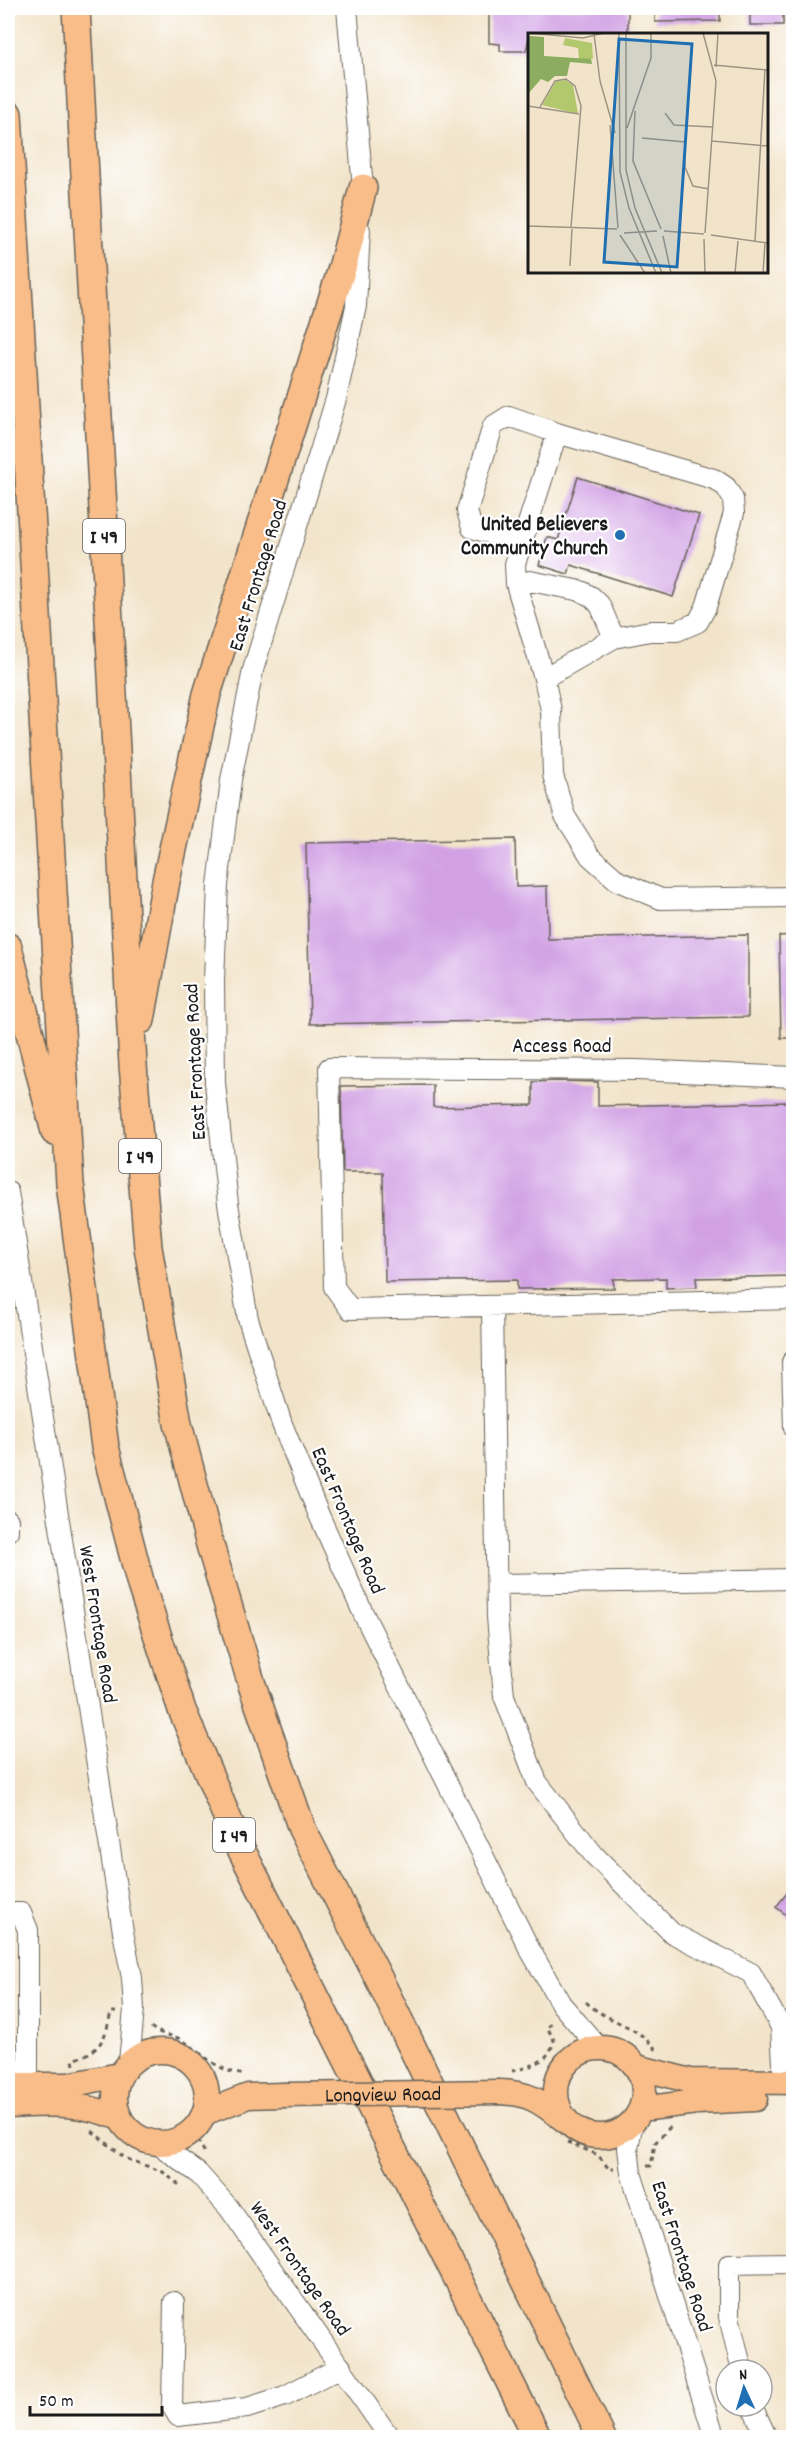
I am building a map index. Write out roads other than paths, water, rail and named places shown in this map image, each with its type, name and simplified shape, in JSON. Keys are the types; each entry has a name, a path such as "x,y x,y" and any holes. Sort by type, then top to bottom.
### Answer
{"highway":[{"name":"I 49","path":"76,8 133,1065 148,1247 178,1424 210,1545 252,1685 302,1829 378,1977 602,2438"},
{"name":"I 49","path":"8,114 70,1184 105,1447 141,1585 182,1710 237,1841 538,2438"},
{"path":"133,1065 166,880 207,694 339,279 363,188"},
{"path":"8,947 70,1184"}],"main road":[{"path":"637,2116 644,2087 637,2067 626,2056 613,2049 598,2047 584,2050 572,2057 562,2068 556,2082 555,2096 563,2130 600,2136 621,2131 637,2116 682,2103 732,2098 790,2088"},
{"path":"18,2085 75,2083 124,2069 141,2055 155,2051 171,2052 185,2058 197,2068 204,2082 207,2097 204,2121 184,2136 170,2142 155,2142 135,2134 120,2118 115,2104 115,2089 124,2069"},
{"path":"637,2067 691,2081 790,2088"},
{"name":"Longview Road","path":"204,2082 250,2086 283,2094 507,2086 562,2068"},
{"name":"Longview Road","path":"204,2121 250,2086"},
{"name":"Longview Road","path":"507,2086 541,2102 563,2130"},
{"path":"8,2106 71,2104 100,2110 120,2118"}],"street":[{"name":"East Frontage Road","path":"347,8 363,188 356,306 336,399 253,670 231,780 218,885 214,980 215,1083 228,1204 248,1319 282,1424 320,1515 364,1615 524,1938 567,2010 598,2047"},
{"path":"521,543 472,528 466,511 494,426 508,416 557,433 714,478 726,487 733,499 732,522 706,607 698,622 677,631 650,631 614,638 544,678"},
{"path":"557,433 514,564 516,584 544,678 551,710 553,775 565,816 590,856 618,880 661,899 794,897"},
{"path":"516,584 530,581 581,591 592,597 600,605 614,638"},
{"name":"Access Road","path":"492,1306 350,1309 334,1287 329,1068 637,1070 794,1077"},
{"name":"West Frontage Road","path":"8,1192 132,1978 134,2014 124,2069"},
{"path":"790,2088 781,2027 751,1973 672,1933 594,1855 537,1782 504,1695 497,1584 492,1306 794,1299"},
{"path":"794,1360 792,1362 794,1428"},
{"path":"8,1520 8,1531"},
{"path":"497,1584 794,1579"},
{"path":"8,1913 21,1913 28,1930 18,2085"},
{"name":"East Frontage Road","path":"637,2116 628,2148 631,2168 715,2438"},
{"name":"West Frontage Road","path":"155,2142 193,2169 229,2208 390,2438"},
{"path":"739,2358 729,2317 729,2264 794,2263"},
{"path":"174,2302 172,2406 178,2416 247,2408 285,2396 341,2367"},
{"path":"758,2418 767,2438"}],"place":[{"name":"United Believers Community Church","path":"620,535"}]}
